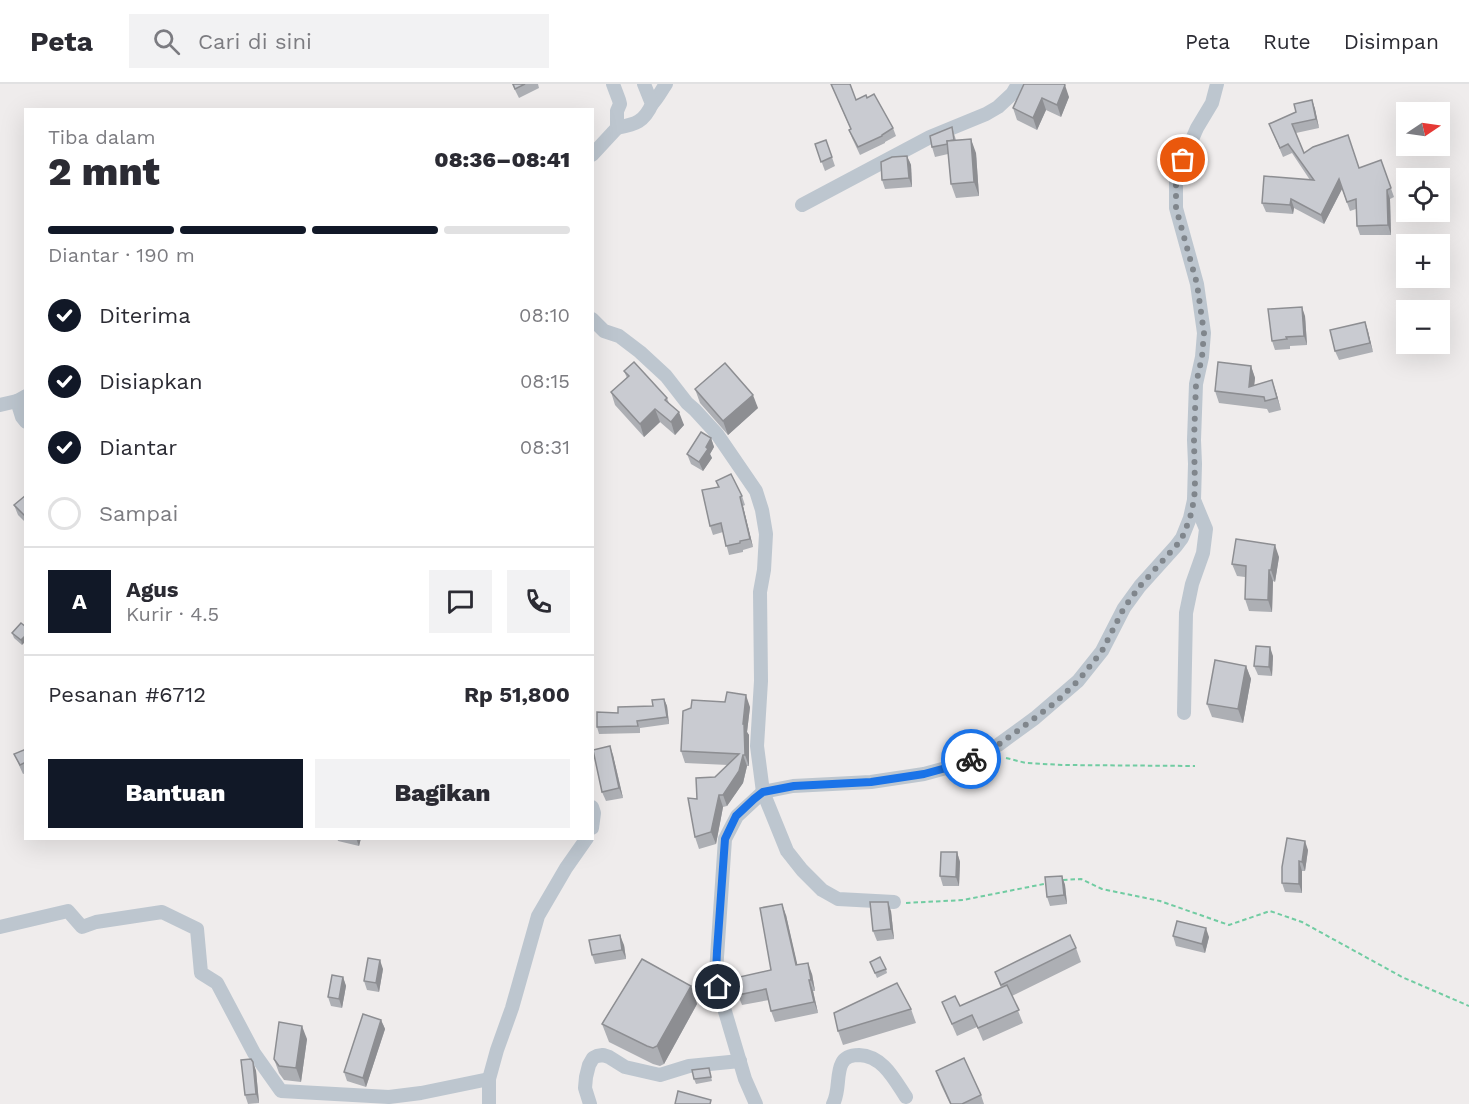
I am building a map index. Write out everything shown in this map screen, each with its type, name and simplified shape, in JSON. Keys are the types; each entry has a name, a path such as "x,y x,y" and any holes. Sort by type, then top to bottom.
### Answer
{"street":[{"path":"613,84 620,100 617,111 617,128"},
{"path":"644,84 652,105"},
{"path":"594,153 617,128 644,118 666,84"},
{"path":"802,205 930,137 986,114 1012,94 1018,84"},
{"path":"756,1104 740,1061 716,972 725,839 736,816 763,792 794,786 871,782 924,774 971,759 998,745 1056,702 1078,681 1102,651 1124,608 1140,586 1182,538 1194,500 1196,384 1204,333 1197,284 1176,208 1176,176 1197,128 1212,103 1216,84"},
{"path":"594,321 604,331 619,336 640,352 666,376 687,403 717,434 756,491 766,534 760,592 759,619 762,646 757,746 763,792 787,850 802,870 822,890 838,899 894,902"},
{"path":"0,405 21,399 24,420"},
{"path":"1184,713 1188,599 1203,553 1206,529 1194,500"},
{"path":"489,1104 489,1079 538,916 586,840"},
{"path":"0,927 68,911 82,927 96,922 162,912 197,929 201,972 217,983 254,1053 281,1091 389,1097 422,1093 489,1079"},
{"path":"590,1104 586,1094 586,1077 593,1058 597,1056 603,1055 625,1067 660,1076 689,1066 740,1061"},
{"path":"833,1104 838,1092 841,1064 845,1059 854,1055 867,1056 886,1068 906,1097"}],"path":[{"path":"998,745 999,755 1026,763 1195,766"},
{"path":"894,902 963,900 1058,881 1081,879 1102,889 1160,901 1229,926 1270,911 1302,922 1402,977 1469,1006"}],"building":[{"path":"513,84 525,84 515,89"},
{"path":"831,84 850,84 856,100 874,94 893,128 858,147"},
{"path":"1024,84 1065,85 1057,105 1042,98 1033,118 1013,108"},
{"path":"1312,100 1316,119 1292,124 1304,153 1313,147 1348,135 1359,168 1381,160 1391,188 1387,190 1388,225 1357,226 1356,199 1347,202 1339,179 1321,215 1291,199 1290,205 1262,203 1264,176 1314,180 1288,144 1280,148 1269,124 1296,112 1294,104"},
{"path":"952,127 954,140 947,141 948,144 932,147 930,136"},
{"path":"971,139 974,182 951,184 947,141"},
{"path":"826,140 832,157 821,162 815,144"},
{"path":"907,156 909,178 882,180 881,162 892,157"},
{"path":"1302,307 1304,336 1272,341 1268,309"},
{"path":"1365,322 1370,343 1335,351 1330,330"},
{"path":"634,362 667,398 665,400 679,412 671,422 655,409 640,424 611,392 629,376 624,371"},
{"path":"1218,362 1251,366 1249,387 1272,380 1277,398 1265,401 1264,397 1215,391"},
{"path":"725,363 753,395 723,421 695,389"},
{"path":"701,432 711,438 706,447 708,449 699,462 687,454"},
{"path":"731,474 742,496 740,497 750,539 726,546 721,523 710,526 702,490 719,487 716,481"},
{"path":"24,497 24,515 14,505"},
{"path":"1236,539 1275,545 1271,570 1269,570 1268,600 1245,599 1246,566 1232,564"},
{"path":"21,623 24,625 24,637 21,640 12,633"},
{"path":"1256,646 1270,647 1269,667 1254,666"},
{"path":"1215,660 1246,666 1238,709 1207,704"},
{"path":"727,692 746,695 743,724 745,755 743,755 739,771 723,795 719,795 711,832 695,837 688,798 697,799 696,778 715,777 739,754 681,751 683,711 691,708 692,700 725,702"},
{"path":"664,699 667,717 637,721 638,726 597,727 597,712 618,713 618,707 653,706 652,700"},
{"path":"610,746 619,788 602,792 594,750"},
{"path":"24,750 24,763 20,765 14,754"},
{"path":"1287,838 1305,841 1302,862 1299,861 1299,884 1282,883"},
{"path":"941,852 957,852 956,877 940,876"},
{"path":"1062,876 1064,895 1047,897 1045,877"},
{"path":"870,902 888,902 891,929 873,931"},
{"path":"782,904 796,965 808,963 814,1002 771,1011 766,989 738,995 735,978 771,970 760,908"},
{"path":"1177,921 1206,928 1202,944 1173,936"},
{"path":"620,935 622,950 592,955 589,940"},
{"path":"1070,935 1076,948 1001,985 995,972"},
{"path":"880,957 886,969 875,973 870,962"},
{"path":"368,958 380,960 376,983 364,981"},
{"path":"642,959 691,986 657,1046 653,1048 602,1024"},
{"path":"332,975 343,977 339,999 328,997"},
{"path":"897,983 911,1009 838,1031 834,1013"},
{"path":"1007,985 1019,1010 978,1028 972,1015 952,1024 942,1002 955,996 960,1006"},
{"path":"363,1014 381,1020 363,1078 344,1072"},
{"path":"279,1022 302,1026 296,1068 279,1066 274,1059"},
{"path":"964,1058 981,1095 962,1104 951,1104 936,1071"},
{"path":"251,1059 256,1094 245,1095 241,1060"},
{"path":"709,1068 711,1077 694,1079 692,1070"},
{"path":"678,1091 711,1100 710,1104 675,1104"}],"way so far":[{"path":"971,759 998,745 1020,729 1056,702 1078,681 1102,651 1124,608 1140,586 1182,538 1190,518 1195,488 1196,384 1204,345 1204,333 1194,270 1176,208 1176,176 1183,160"}],"route":[{"path":"718,987 716,972 725,839 736,816 754,799 763,792 794,786 871,782 924,774 971,759"}]}
